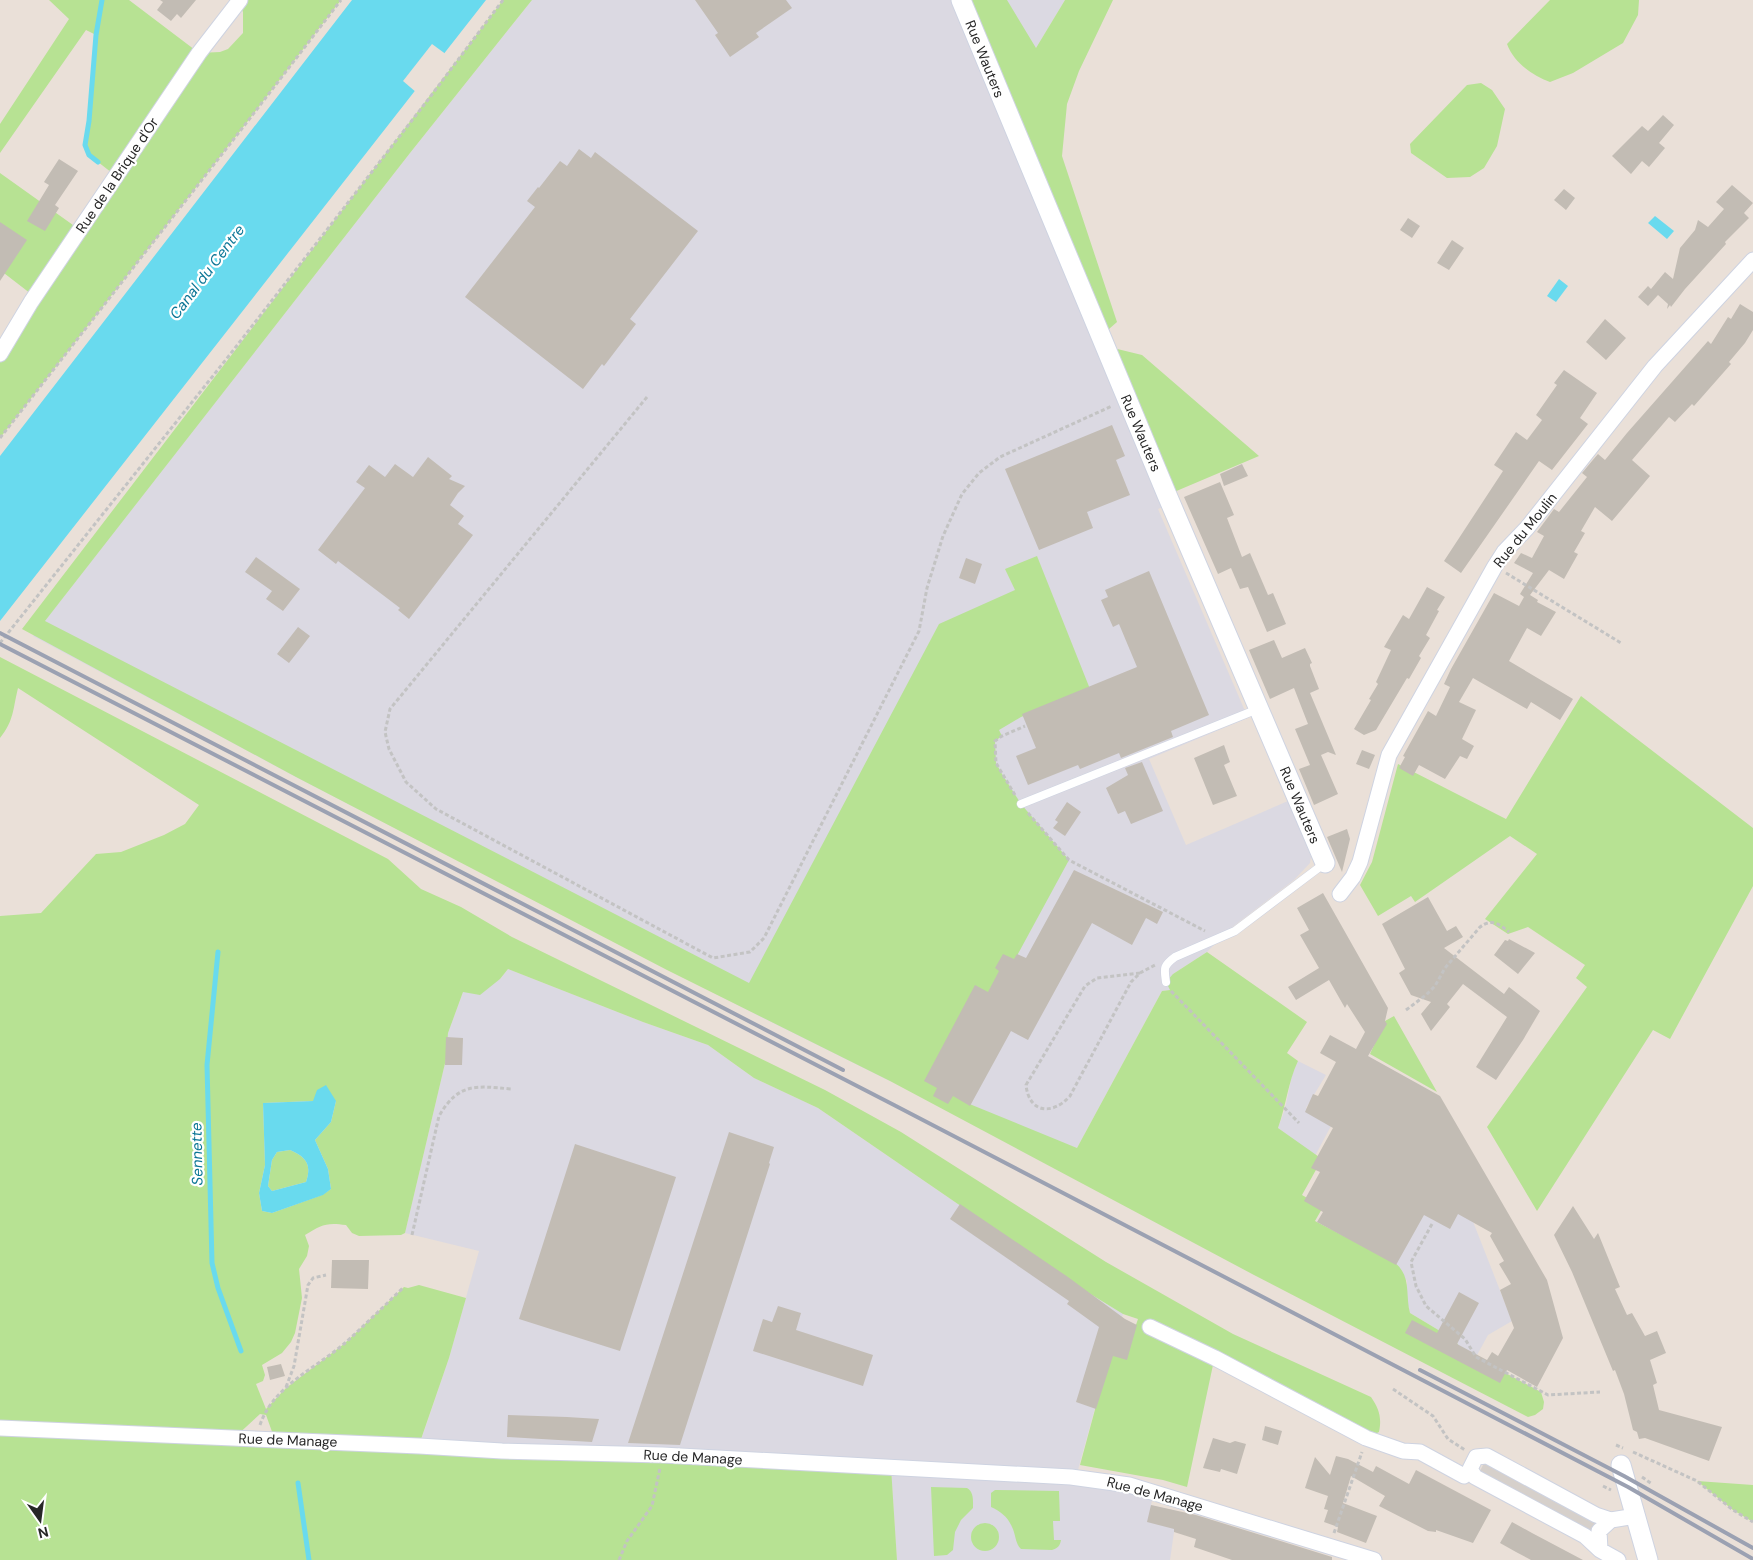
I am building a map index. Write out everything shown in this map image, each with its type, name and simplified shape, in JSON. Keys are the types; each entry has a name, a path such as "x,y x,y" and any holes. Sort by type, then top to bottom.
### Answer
{"street":[{"name":"Rue de la Brique d'Or","path":"0,354 32,302 199,52 240,0"},
{"name":"Rue Wauters","path":"962,0 1127,399 1325,863"},
{"name":"Rue du Moulin","path":"1340,894 1353,877 1360,862 1389,755 1504,552 1527,528 1655,366 1753,260"},
{"path":"1150,1328 1215,1358 1366,1438 1403,1451 1420,1452 1464,1476"},
{"name":"Rue de Manage","path":"0,1428 502,1451 662,1455 1105,1480 1143,1489 1374,1560"},
{"path":"1618,1560 1600,1550 1585,1536 1475,1477 1470,1469 1476,1457 1486,1456 1596,1515 1610,1520 1636,1516"},
{"path":"1623,1470 1648,1560"},
{"path":"1600,1550 1600,1531 1610,1520"}],"lane":[{"path":"1021,804 1259,708"},
{"path":"1166,982 1164,969 1167,962 1174,957 1235,931 1325,863"}],"path":[{"path":"0,438 341,0"},
{"path":"0,643 246,334 428,100 503,0"},
{"path":"647,397 390,708 385,732 389,749 406,782 436,809 713,958 750,952 764,938 919,631 926,588 943,536 962,494 979,473 1000,457 1127,399"},
{"path":"1495,566 1621,643"},
{"path":"1025,726 1002,736 995,742 996,763 1021,804 1069,860 1219,938"},
{"path":"1406,1010 1426,995 1445,968 1484,923 1499,923 1509,932"},
{"path":"1140,973 1131,982 1070,1096 1062,1105 1055,1109 1035,1106 1029,1099 1026,1085 1085,986 1097,978 1140,973 1174,957"},
{"path":"1166,982 1176,998 1299,1124"},
{"path":"412,1235 439,1116 445,1105 459,1092 476,1086 511,1089"},
{"path":"1432,1224 1411,1262 1416,1286 1426,1306 1461,1335 1476,1357 1548,1395 1600,1392"},
{"path":"286,1388 294,1366 308,1285 313,1278 326,1274"},
{"path":"255,1439 264,1414 271,1403 286,1388 344,1344 404,1287"},
{"path":"1393,1389 1433,1416 1448,1439 1476,1457"},
{"path":"1330,1546 1366,1438"},
{"path":"1616,1445 1697,1481 1733,1510 1753,1522"},
{"path":"619,1560 627,1542 652,1506 662,1455"}],"shaded area":[{"path":"532,0 961,0 1171,503 1158,509 1248,718 1149,759 1186,845 1288,801 1311,857 1310,863 1294,880 1231,928 1207,952 1173,974 1170,990 1162,991 1077,1148 890,1081 763,1018 296,777 33,636 410,153"},
{"path":"979,0 1065,0 1036,48"},
{"path":"508,969 643,1022 708,1045 754,1078 818,1108 1079,1287 1123,1314 1113,1343 1076,1477 1154,1492 1151,1505 1177,1511 1170,1560 897,1560 891,1468 419,1446 449,1358 479,1251 405,1233 446,1059 448,1033 463,992 500,979"},
{"path":"1298,1061 1326,1075 1306,1108 1325,1118 1331,1126 1315,1156 1278,1128 1285,1109 1292,1075"},
{"path":"1423,1209 1457,1211 1472,1219 1512,1321 1488,1335 1476,1357 1460,1348 1455,1340 1410,1313 1407,1301 1407,1281 1394,1262"},
{"path":"1485,1461 1598,1521 1592,1533 1479,1473"}],"green space":[{"path":"49,0 129,0 199,53 220,52 228,49 243,33 243,12 240,0 341,0 0,438 0,354 35,297 0,270 0,173 80,230 116,176 89,155 85,145 89,121 96,35 86,30 0,153 0,124 69,19"},
{"path":"503,0 532,0 410,153 45,621 749,983 939,624 1015,590 1005,569 1037,556 1090,689 1021,717 999,730 1002,736 995,741 996,763 1021,804 1069,860 995,996 926,1081 972,1105 1077,1148 1162,991 1170,990 1166,982 1173,974 1207,952 1307,1022 1287,1053 1298,1061 1278,1128 1322,1159 1302,1195 1323,1207 1315,1221 1394,1262 1400,1267 1406,1279 1410,1313 1455,1340 1460,1348 1541,1392 1544,1402 1543,1409 1535,1415 1528,1417 1254,1275 890,1081 667,970 296,777 22,629"},
{"path":"961,0 1007,0 1036,48 1065,0 1113,0 1079,71 1067,104 1062,156 1117,322 1101,336"},
{"path":"1550,0 1639,0 1638,15 1623,43 1573,73 1550,82 1537,76 1519,63 1507,44"},
{"path":"1481,83 1492,90 1505,109 1497,146 1484,168 1470,177 1447,178 1411,153 1410,144 1467,85"},
{"path":"1105,346 1142,355 1259,456 1167,495"},
{"path":"0,657 388,859 421,889 461,907 512,937 825,1090 901,1132 1106,1262 1233,1334 1371,1397 1379,1413 1379,1432 1366,1438 1213,1365 1187,1487 1163,1480 1080,1465 1113,1343 1128,1348 1138,1319 1123,1314 1079,1287 818,1108 754,1078 708,1045 643,1022 508,969 500,979 480,995 463,992 448,1033 446,1059 405,1233 401,1235 359,1236 352,1233 346,1225 328,1224 305,1235 309,1246 307,1256 299,1269 302,1298 295,1333 291,1342 282,1353 262,1365 265,1375 263,1381 256,1384 266,1409 286,1388 344,1344 404,1287 408,1288 419,1285 466,1298 449,1358 419,1445 891,1467 897,1560 0,1560 0,916 41,913 96,854 121,852 164,835 185,824 199,805 18,688 11,720 0,738","holes":["336,1101 331,1122 315,1140 328,1169 331,1189 322,1195 272,1213 262,1211 259,1193 265,1165 263,1103","260,1414 266,1415 275,1440 234,1438"]},
{"path":"1581,696 1753,828 1753,886 1670,1039 1653,1030 1537,1211 1487,1127 1587,987 1576,978 1585,965 1528,927 1508,934 1485,919 1537,854 1510,836 1415,902 1411,896 1378,916 1360,885 1372,862 1398,764 1506,819"},
{"path":"1394,1016 1437,1092 1370,1054 1385,1021"},
{"path":"290,1150 304,1158 308,1166 306,1182 272,1191 268,1186 272,1160 277,1152"},
{"path":"1697,1481 1753,1485 1753,1522 1733,1510"},
{"path":"931,1487 967,1488 973,1497 973,1508 961,1520 955,1532 953,1550 947,1555 934,1556"},
{"path":"995,1490 1059,1491 1060,1521 1053,1521 1054,1540 1061,1540 1060,1544 1052,1550 1021,1549 1006,1517 991,1507 991,1493"},
{"path":"985,1523 995,1527 999,1537 995,1547 985,1551 975,1547 971,1537 975,1527"}],"water":[{"name":"Canal du Centre","path":"352,0 486,0 0,621 0,456"},
{"path":"1655,216 1674,231 1667,239 1648,223"},
{"path":"1559,279 1568,286 1556,302 1547,296"},
{"path":"326,1085 336,1101 331,1122 315,1140 328,1169 331,1189 323,1195 272,1213 262,1211 259,1193 265,1165 263,1103 313,1101 317,1090","holes":["290,1150 304,1158 308,1166 306,1182 272,1191 268,1186 272,1160 277,1152"]}],"pier":[{"path":"432,44 447,55 417,93 403,81"}],"building":[{"path":"160,0 196,0 181,18 177,14 171,21 157,10 163,2"},
{"path":"695,0 786,0 792,8 756,33 759,37 730,57 715,35 718,33"},
{"path":"1663,115 1674,125 1659,143 1665,148 1649,167 1642,161 1631,174 1612,156 1642,126 1648,131"},
{"path":"579,149 591,158 595,152 698,231 630,319 636,324 604,366 602,364 583,389 465,297 535,207 527,201 560,161 567,166"},
{"path":"59,159 78,171 55,205 59,208 45,231 27,221 49,185 44,182"},
{"path":"1732,185 1753,203 1744,213 1749,218 1725,242 1726,244 1671,307 1670,305 1667,309 1668,304 1658,295 1648,306 1638,297 1648,286 1651,289 1665,272 1673,279 1680,248 1695,230 1698,220 1708,227 1724,209 1716,202"},
{"path":"1564,189 1575,198 1566,210 1554,200"},
{"path":"1408,218 1420,226 1412,238 1400,230"},
{"path":"0,222 27,240 0,281"},
{"path":"1452,240 1464,248 1449,270 1437,263"},
{"path":"1740,304 1753,312 1753,330 1729,362 1731,364 1694,406 1692,404 1675,422 1669,417 1632,460 1650,476 1612,521 1595,507 1581,531 1585,533 1574,552 1578,554 1564,579 1549,570 1530,595 1538,600 1537,602 1556,612 1541,636 1527,628 1509,661 1573,699 1560,720 1531,702 1527,709 1473,678 1459,702 1476,710 1462,739 1474,746 1467,759 1460,756 1445,779 1419,765 1413,776 1399,768 1405,757 1403,756 1428,711 1436,716 1450,687 1444,684 1451,669 1494,593 1519,606 1524,597 1520,594 1533,573 1514,563 1521,553 1532,558 1544,536 1537,532 1554,509 1559,512 1587,477 1582,473 1598,454 1605,460 1708,341 1711,344 1728,317 1731,319"},
{"path":"1605,319 1626,338 1606,360 1586,342"},
{"path":"1564,370 1597,393 1580,418 1588,424 1552,470 1539,461 1461,573 1444,561 1503,471 1494,465 1516,432 1527,440 1542,420 1536,415 1557,385 1554,383"},
{"path":"1112,425 1125,456 1116,460 1130,495 1087,512 1093,528 1039,550 1005,469"},
{"path":"428,457 452,476 449,479 465,486 450,505 464,516 458,524 473,535 409,619 398,610 400,608 338,561 336,564 318,550 365,488 356,482 369,465 385,477 395,464 413,477"},
{"path":"1242,464 1248,476 1224,486 1220,474"},
{"path":"1220,482 1234,515 1227,518 1242,557 1250,553 1268,595 1273,593 1286,624 1267,632 1248,587 1240,589 1231,568 1218,574 1184,497"},
{"path":"256,557 300,589 283,611 266,599 272,591 245,572"},
{"path":"966,558 982,564 975,584 959,578"},
{"path":"1149,571 1209,715 1171,731 1173,737 1121,758 1119,753 1080,769 1078,765 1028,785 1016,756 1036,748 1022,714 1137,667 1119,624 1113,627 1101,600 1108,597 1105,590"},
{"path":"1427,587 1445,597 1426,635 1430,638 1419,656 1421,658 1409,679 1407,678 1376,730 1364,735 1354,729 1371,700 1369,699 1378,684 1376,682 1391,650 1384,647 1403,615 1409,619"},
{"path":"298,627 310,636 289,663 277,654"},
{"path":"1274,640 1282,658 1305,648 1312,663 1310,666 1319,689 1310,693 1336,755 1328,752 1321,755 1338,794 1314,805 1299,769 1310,765 1295,729 1308,724 1294,688 1270,699 1249,650"},
{"path":"1224,745 1230,762 1224,765 1237,796 1213,805 1194,758"},
{"path":"1362,750 1375,755 1369,769 1356,764"},
{"path":"1142,762 1163,811 1131,824 1125,811 1118,814 1106,788 1128,775 1125,768"},
{"path":"1067,802 1081,812 1065,836 1053,828 1058,822 1055,820"},
{"path":"1347,829 1350,839 1342,872 1327,837"},
{"path":"1074,870 1163,912 1157,924 1146,918 1132,945 1092,923 1028,1040 1011,1031 970,1106 953,1096 948,1104 933,1096 937,1088 924,1081 975,985 988,992 999,971 995,968 1003,954 1014,959 1017,954 1026,958"},
{"path":"1323,893 1388,1008 1385,1021 1387,1024 1368,1056 1440,1096 1547,1280 1563,1338 1537,1387 1507,1370 1500,1383 1405,1333 1412,1320 1437,1333 1459,1292 1479,1303 1457,1344 1487,1360 1492,1352 1498,1356 1514,1328 1500,1290 1511,1284 1499,1264 1504,1261 1490,1236 1492,1233 1458,1214 1450,1229 1424,1215 1396,1265 1317,1222 1323,1212 1304,1201 1320,1172 1311,1168 1333,1128 1305,1112 1313,1094 1318,1096 1336,1062 1320,1053 1330,1035 1356,1049 1365,1032 1347,1004 1345,1008 1329,980 1296,1000 1288,987 1319,968 1300,935 1309,930 1297,908"},
{"path":"1428,897 1447,931 1456,926 1463,937 1444,948 1504,994 1509,987 1540,1011 1496,1080 1476,1067 1507,1017 1463,984 1447,1004 1450,1007 1431,1031 1421,1014 1431,1002 1411,995 1399,973 1405,969 1382,924"},
{"path":"1509,939 1535,953 1518,974 1494,955 1505,940 1508,941"},
{"path":"446,1037 463,1038 462,1065 445,1065"},
{"path":"729,1132 774,1147 680,1445 628,1443"},
{"path":"575,1144 676,1177 620,1351 519,1319"},
{"path":"960,1204 1068,1277 1125,1319 1137,1325 1127,1360 1113,1356 1096,1409 1076,1402 1099,1327 1067,1304 1069,1301 950,1219"},
{"path":"1573,1206 1594,1239 1598,1233 1620,1287 1615,1289 1627,1315 1632,1313 1645,1336 1657,1331 1666,1353 1650,1360 1657,1383 1653,1385 1659,1410 1722,1427 1709,1461 1645,1438 1639,1439 1637,1432 1633,1430 1624,1394 1615,1370 1613,1371 1572,1272 1554,1235"},
{"path":"332,1260 369,1260 368,1289 331,1288"},
{"path":"778,1306 801,1313 796,1330 873,1355 863,1386 753,1351 763,1319 772,1322"},
{"path":"281,1364 285,1376 270,1380 267,1367"},
{"path":"508,1415 599,1419 592,1442 507,1437"},
{"path":"1265,1426 1282,1431 1278,1445 1262,1440"},
{"path":"1213,1438 1230,1443 1235,1441 1246,1444 1237,1474 1221,1469 1220,1472 1203,1468"},
{"path":"1336,1456 1348,1459 1373,1472 1376,1466 1409,1484 1416,1470 1491,1510 1473,1543 1436,1530 1436,1532 1428,1531 1379,1506 1385,1496 1351,1476 1343,1503 1377,1516 1366,1543 1337,1532 1338,1527 1324,1522 1328,1510 1324,1509 1328,1496 1305,1488 1315,1457 1330,1475"},
{"path":"1151,1505 1196,1515 1332,1557 1332,1560 1232,1560 1194,1547 1196,1539 1174,1532 1174,1529 1147,1522"},
{"path":"1512,1522 1583,1560 1531,1560 1516,1552 1500,1543"}],"waterway":[{"path":"98,162 89,155 85,145 89,121 96,35 102,0"},
{"name":"Sennette","path":"218,952 207,1065 212,1263 218,1288 241,1351"},
{"name":"Sennette","path":"298,1483 309,1560"}],"railway":[{"path":"0,633 843,1070"},
{"path":"0,644 894,1105 1628,1487 1753,1559"},
{"path":"1420,1370 1624,1476 1753,1548"}]}
